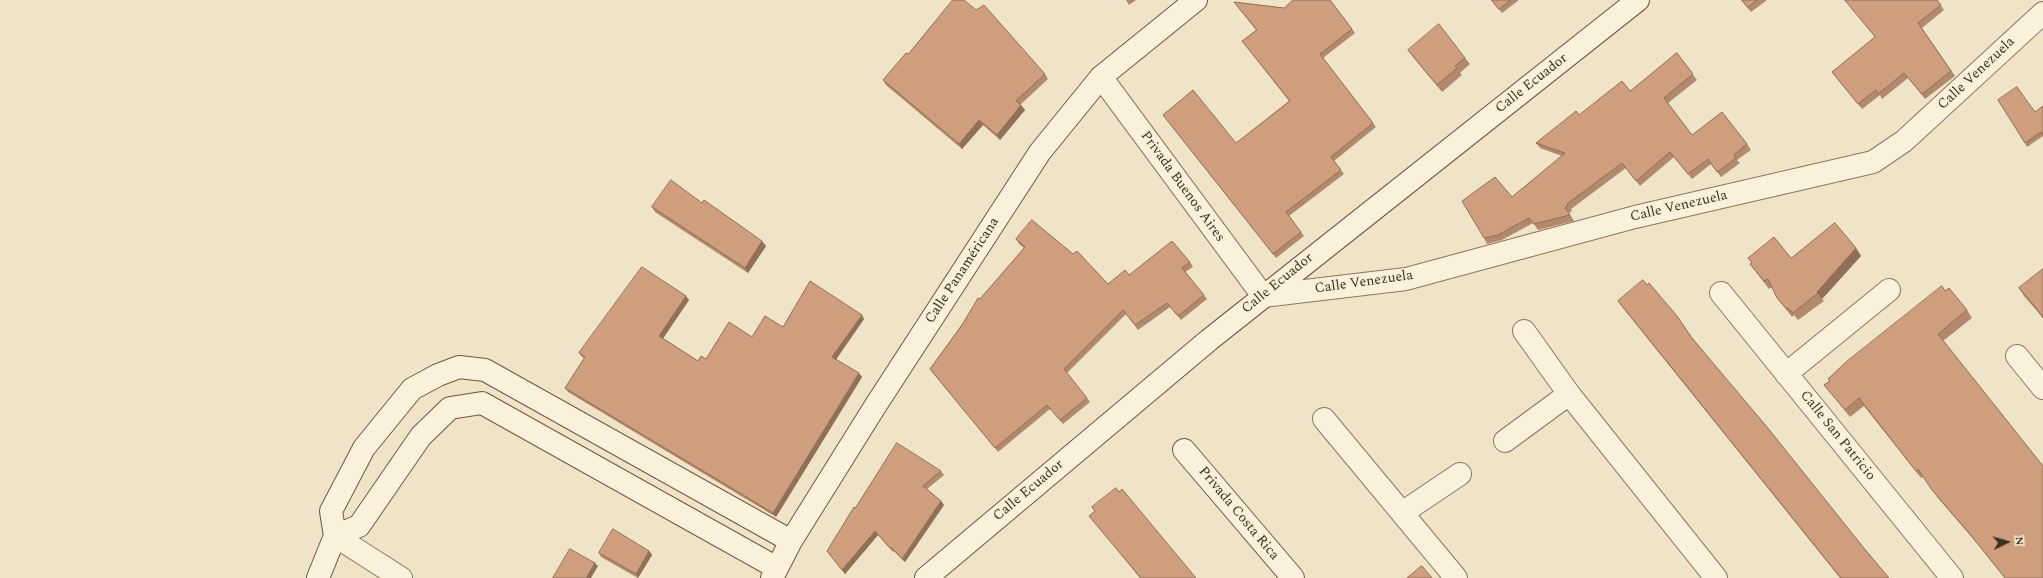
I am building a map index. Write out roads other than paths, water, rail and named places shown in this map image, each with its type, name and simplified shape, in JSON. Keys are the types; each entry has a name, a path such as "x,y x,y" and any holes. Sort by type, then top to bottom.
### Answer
{"street":[{"name":"Calle Panaméricana","path":"774,573 791,541 878,402 1040,152 1102,77 1196,0"},
{"name":"Calle Ecuador","path":"926,578 1263,296 1638,0"},
{"name":"Calle Venezuela","path":"1263,296 1406,279 1635,217 1873,162 1904,141 2043,13"},
{"name":"Privada Buenos Aires","path":"1102,77 1263,296"},
{"path":"1786,374 1889,290"},
{"name":"Calle San Patricio","path":"1721,293 1952,578"},
{"path":"1524,331 1569,394 1716,578"},
{"path":"2017,356 2043,388"},
{"path":"318,578 335,536 331,510 364,448 412,388 438,375 459,367 485,370 791,541"},
{"path":"482,403 485,370"},
{"path":"1505,440 1569,394"},
{"path":"335,536 359,526 421,436 450,408 482,403 774,573"},
{"path":"1324,420 1456,578"},
{"name":"Privada Costa Rica","path":"1184,450 1293,578"},
{"path":"1402,513 1460,474"},
{"path":"335,536 401,578"}]}
